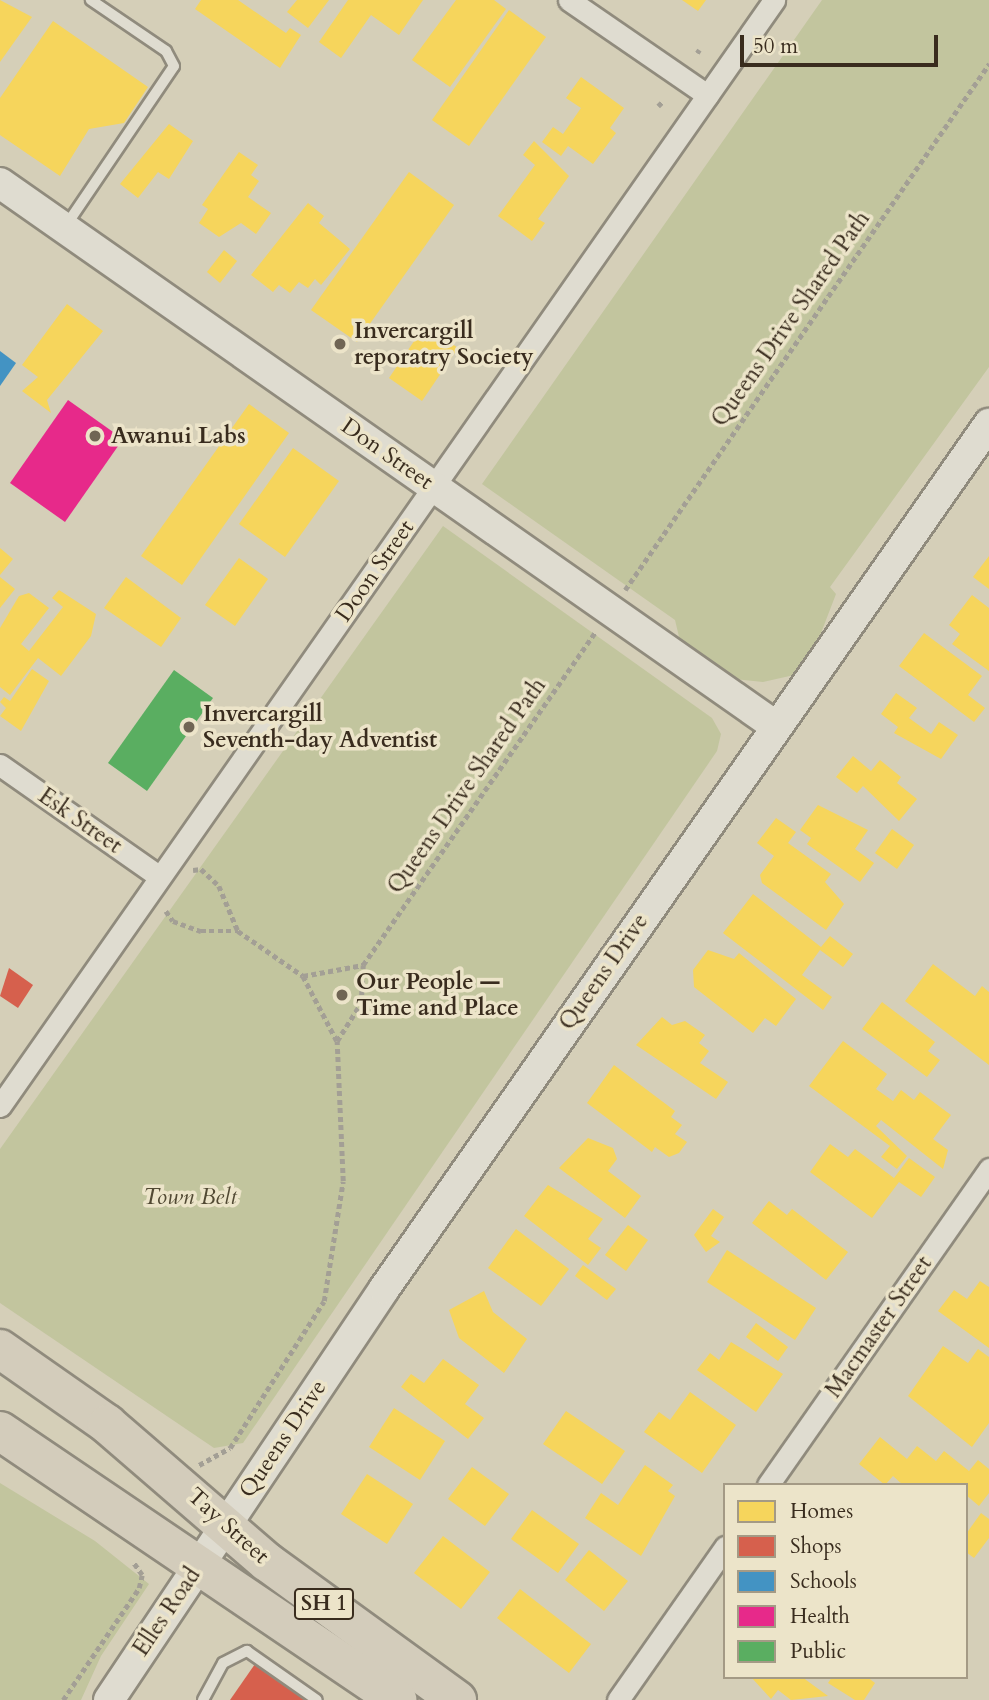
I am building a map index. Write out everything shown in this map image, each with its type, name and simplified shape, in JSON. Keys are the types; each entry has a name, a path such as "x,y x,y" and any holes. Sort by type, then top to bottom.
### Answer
{"highway":[{"name":"Tay Street","path":"0,1349 73,1397 226,1524 267,1562 457,1700"},
{"name":"Tay Street","path":"0,1431 201,1562 397,1700"}],"main road":[{"name":"Don Street","path":"0,183 774,725"},
{"name":"Queens Drive","path":"226,1524 774,725 989,424"},
{"name":"Elles Road","path":"109,1700 226,1524"}],"street":[{"path":"569,0 707,95"},
{"name":"Doon Street","path":"0,1106 774,0"},
{"name":"Esk Street","path":"0,765 160,877"},
{"name":"Macmaster Street","path":"769,1483 989,1169"},
{"path":"618,1700 723,1550"}],"lane":[{"path":"65,227 174,65 166,51 91,0"},
{"path":"203,1700 223,1663 247,1651 317,1700"}],"path":[{"name":"Queens Drive Shared Path","path":"622,594 989,64"},
{"name":"Queens Drive Shared Path","path":"363,965 599,627"},
{"path":"201,869 226,897 238,931 303,976 337,1041 343,1181 324,1301 310,1331 225,1455 202,1462"},
{"path":"167,917 201,932 238,931"},
{"path":"303,976 333,975 363,965 361,1003 337,1041"},
{"path":"63,1700 139,1588 142,1575 130,1559 134,1553"}],"green space":[{"path":"822,0 989,0 989,367 830,587 836,594 821,633 794,675 763,682 725,678 680,641 675,620 482,484"},
{"name":"Town Belt","path":"443,526 712,718 721,734 717,751 243,1443 214,1448 0,1303 0,1149"},
{"path":"0,1483 95,1541 149,1584 101,1656 81,1700 0,1700"}],"building: Homes":[{"path":"0,0 32,17 0,62"},
{"path":"201,0 238,0 286,33 290,28 301,35 280,68 195,9"},
{"path":"297,0 329,0 308,28 287,12"},
{"path":"348,0 423,0 399,35 371,15 341,58 319,42"},
{"path":"456,0 494,0 506,9 450,87 412,60"},
{"path":"682,0 706,0 698,11"},
{"path":"509,10 546,37 469,146 432,120"},
{"path":"53,21 148,87 124,123 89,129 60,176 0,135 0,98"},
{"path":"581,77 624,108 610,128 616,133 593,164 568,146 561,156 542,142 553,127 563,134 581,108 566,98"},
{"path":"169,124 193,141 169,179 158,172 138,198 120,184"},
{"path":"534,141 569,176 538,219 545,223 532,241 498,216 535,165 523,155"},
{"path":"239,152 258,165 251,175 259,181 248,197 271,213 256,234 241,223 219,237 199,223 208,209 202,205"},
{"path":"409,172 454,205 357,342 311,310"},
{"path":"308,203 324,216 319,223 350,249 321,285 315,279 308,288 299,282 290,293 279,285 273,292 251,275"},
{"path":"224,250 237,261 220,283 207,272"},
{"path":"67,304 103,331 47,400 51,413 22,391 38,377 22,365"},
{"path":"425,325 458,348 422,401 389,378"},
{"path":"249,404 289,433 182,585 141,556"},
{"path":"293,448 339,481 285,557 239,524"},
{"path":"0,548 13,559 0,575"},
{"path":"989,556 989,589 973,577"},
{"path":"239,558 268,579 235,626 205,605"},
{"path":"0,577 15,589 0,608"},
{"path":"126,577 181,618 161,647 104,608"},
{"path":"59,590 96,614 91,636 61,676 38,658 10,695 0,687 0,628 19,596 29,593 49,608 21,644 29,651 63,607 52,598"},
{"path":"972,595 989,608 989,671 952,644 960,634 949,625"},
{"path":"924,633 982,676 968,695 985,708 974,722 899,666"},
{"path":"32,669 49,681 21,731 0,716 6,708 0,702 4,697 10,701"},
{"path":"896,693 917,708 909,718 931,734 939,722 958,735 941,759 894,733 898,727 881,714"},
{"path":"853,756 871,771 880,760 901,777 897,783 917,799 899,821 863,786 857,793 836,777"},
{"path":"818,805 868,830 855,849 874,863 860,882 807,844 811,838 800,830"},
{"path":"776,818 796,832 788,843 831,874 825,882 844,904 826,930 762,883 760,875 774,856 757,843"},
{"path":"892,829 914,845 897,869 875,853"},
{"path":"753,894 821,947 830,936 853,954 843,967 820,950 802,975 832,997 823,1010 723,933"},
{"path":"708,950 734,959 739,953 796,999 776,1026 765,1018 753,1033 694,987 693,970"},
{"path":"933,964 975,996 982,986 989,992 989,1065 905,1001"},
{"path":"882,1002 935,1042 928,1051 940,1060 927,1077 862,1029"},
{"path":"662,1017 672,1025 685,1021 705,1035 699,1043 709,1051 700,1063 728,1082 716,1099 636,1045"},
{"path":"843,1041 887,1074 876,1089 893,1101 901,1090 914,1100 920,1092 951,1115 933,1139 948,1150 943,1169 881,1120 876,1126 907,1156 897,1169 881,1157 890,1146 809,1086"},
{"path":"614,1065 675,1111 671,1117 682,1125 675,1134 687,1142 679,1153 669,1157 655,1147 652,1152 587,1103"},
{"path":"588,1138 613,1148 617,1159 608,1171 641,1196 625,1218 559,1168"},
{"path":"830,1144 848,1157 855,1149 894,1178 909,1158 935,1177 921,1197 899,1182 872,1218 810,1172"},
{"path":"548,1185 603,1219 588,1239 601,1248 588,1265 524,1216"},
{"path":"769,1201 787,1215 792,1209 848,1252 826,1280 752,1223"},
{"path":"713,1209 724,1217 711,1236 720,1242 706,1252 694,1235"},
{"path":"628,1225 648,1240 626,1271 605,1255"},
{"path":"516,1229 569,1269 541,1306 488,1268"},
{"path":"727,1250 816,1308 795,1340 707,1282"},
{"path":"583,1265 616,1289 607,1300 575,1276"},
{"path":"980,1281 989,1287 989,1348 938,1311 954,1290 967,1299"},
{"path":"484,1291 493,1312 527,1339 504,1373 459,1338 449,1310"},
{"path":"756,1323 788,1347 778,1361 746,1337"},
{"path":"731,1342 783,1374 756,1412 697,1370 710,1353 719,1360"},
{"path":"943,1346 968,1363 978,1349 989,1357 989,1423 972,1447 908,1396"},
{"path":"443,1359 479,1385 465,1404 484,1418 468,1439 401,1387 411,1374 424,1383"},
{"path":"690,1392 736,1425 702,1473 644,1432 659,1412 670,1420"},
{"path":"394,1408 445,1441 420,1480 369,1447"},
{"path":"566,1411 625,1451 602,1484 543,1444"},
{"path":"880,1437 907,1459 917,1446 936,1461 944,1451 969,1471 978,1460 989,1469 989,1493 979,1506 968,1497 968,1483 901,1483 893,1476 887,1483 883,1483 859,1464"},
{"path":"645,1465 673,1485 668,1491 675,1496 641,1556 585,1518 601,1493 618,1505"},
{"path":"472,1467 509,1494 485,1526 448,1499"},
{"path":"367,1474 413,1504 387,1544 341,1514"},
{"path":"532,1510 579,1544 558,1573 511,1539"},
{"path":"981,1513 989,1519 989,1538 974,1558 968,1554 968,1531"},
{"path":"443,1536 490,1572 461,1609 414,1573"},
{"path":"589,1550 628,1581 604,1611 565,1580"},
{"path":"520,1589 591,1644 569,1673 497,1618"},
{"path":"753,1679 805,1679 828,1696 791,1700 778,1690 771,1699"},
{"path":"831,1679 870,1679 875,1683 864,1700 855,1700 828,1683"}],"building: Shops":[{"path":"9,968 33,985 18,1008 0,996"},
{"path":"255,1664 306,1700 230,1700"}],"building: Schools":[{"path":"0,351 16,363 0,386"}],"building: Health":[{"path":"68,400 123,439 65,522 10,483"}],"building: Public":[{"path":"174,670 213,698 147,791 108,763"}],"place":[{"name":"Invercargill reporatry Society","path":"340,344"},
{"name":"Awanui Labs","path":"95,436"},
{"name":"Invercargill Seventh-day Adventist","path":"189,727"},
{"name":"Our People — Time and Place","path":"342,995"}]}
